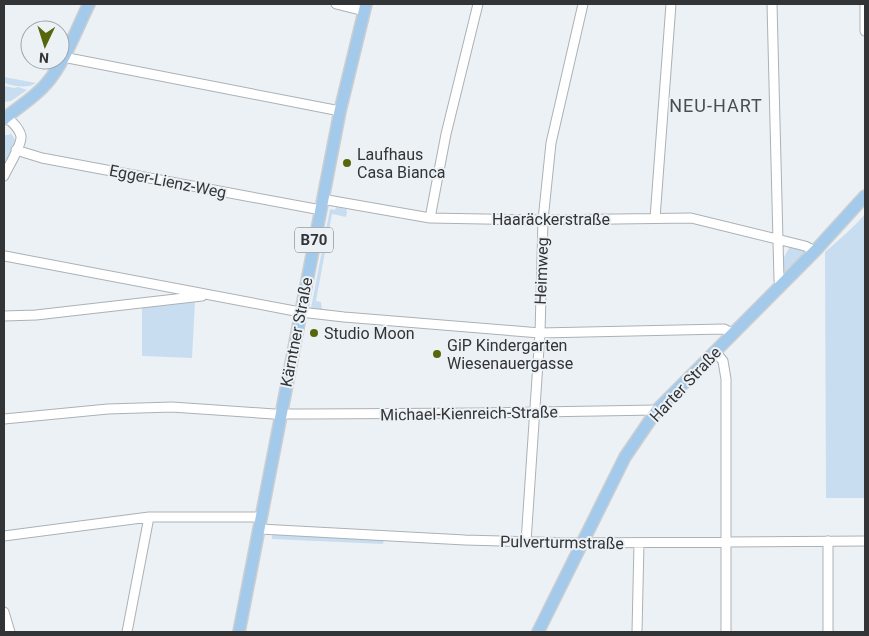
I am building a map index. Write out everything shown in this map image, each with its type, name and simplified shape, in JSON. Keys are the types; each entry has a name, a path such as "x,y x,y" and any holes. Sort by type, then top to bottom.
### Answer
{"main road":[{"path":"70,43 89,4"},
{"name":"Kärntner Straße","path":"239,632 321,204 340,111 365,8"},
{"path":"4,117 33,97 46,84 55,70"},
{"name":"Harter Straße","path":"538,632 625,457 657,410 781,286 865,196"}],"street":[{"path":"336,4 365,8"},
{"path":"430,218 446,134 478,4"},
{"name":"Heimweg","path":"526,542 540,333 543,220 551,143 583,4"},
{"path":"655,218 671,4"},
{"path":"772,4 779,280 781,286"},
{"path":"865,4 865,31"},
{"path":"70,58 340,111"},
{"path":"4,117 15,125 20,136 20,143 4,176"},
{"name":"Egger-Lienz-Weg","path":"16,150 42,158 321,204"},
{"name":"Haaräckerstraße","path":"321,204 430,218 543,220 691,218 805,246 815,251"},
{"path":"5,256 300,312 344,317 540,333 724,329 732,334"},
{"path":"4,316 213,295"},
{"path":"714,351 724,361 726,379 726,632"},
{"name":"Michael-Kienreich-Straße","path":"4,419 108,409 172,407 281,414 657,410"},
{"path":"4,536 150,517 261,517"},
{"path":"127,632 150,517"},
{"name":"Pulverturmstraße","path":"260,529 582,544 865,541"},
{"path":"828,540 828,632"},
{"path":"637,632 639,543"},
{"path":"4,612 10,632"}],"shaded area":[{"path":"4,77 36,83 25,86 12,85 4,83"},
{"path":"4,86 27,90 11,101 4,102"},
{"path":"10,133 15,141 15,145 4,169 4,135 9,135"},
{"path":"336,207 346,209 346,217 332,214 316,301 321,302 322,309 335,311 312,310 330,209 335,210"},
{"path":"865,214 865,498 826,498 825,252"},
{"path":"791,245 804,248 804,254 782,274 781,262"},
{"path":"195,301 192,358 142,356 142,305"},
{"path":"274,534 384,539 383,544 272,539"}],"place":[{"name":"Laufhaus Casa Bianca","path":"347,163"},
{"name":"Studio Moon","path":"314,333"},
{"name":"GiP Kindergarten Wiesenauergasse","path":"437,354"}],"district":[{"name":"NEU-HART","path":"716,106"}]}
